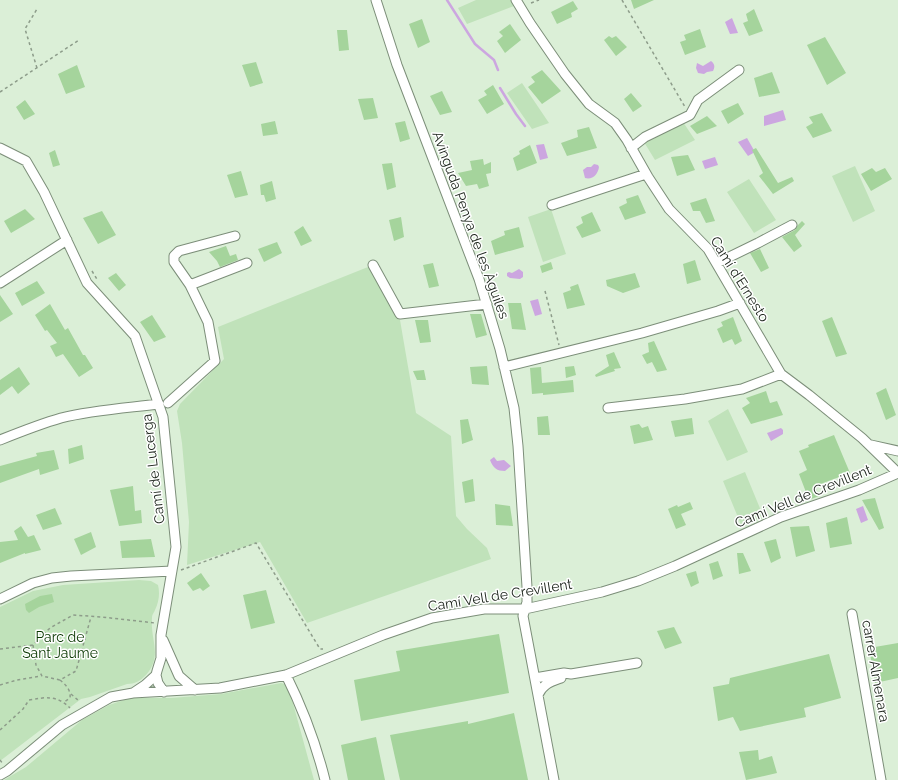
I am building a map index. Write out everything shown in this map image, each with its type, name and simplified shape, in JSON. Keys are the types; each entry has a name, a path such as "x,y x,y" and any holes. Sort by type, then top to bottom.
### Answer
{"street":[{"name":"Avinguda Penya de les Àguiles","path":"376,0 397,65 487,304 514,408 518,446 527,587 526,609 523,616 554,780"},
{"name":"Camí d'Ernesto","path":"516,0 565,74 589,104 615,123 669,209 708,249 781,374 810,395 869,445 896,471"},
{"path":"631,148 645,137 690,115 698,100 739,70"},
{"name":"Camí de Lucerga","path":"0,148 26,161 44,192 87,283 135,336 164,404 163,417 176,547 176,570 163,623 161,635 161,658 156,675"},
{"path":"552,205 646,174"},
{"path":"717,263 792,225"},
{"path":"0,440 62,418 93,412 164,404 215,361 208,322 190,285 174,262 174,256 179,251 235,236"},
{"path":"0,283 67,240"},
{"path":"190,285 247,263"},
{"path":"373,264 400,314 487,304"},
{"path":"504,367 642,333 718,311 740,303"},
{"path":"608,408 685,399 742,389 781,374"},
{"path":"869,445 898,451"},
{"path":"896,471 893,459 898,455"},
{"name":"Camí Vell de Crevillent","path":"0,775 7,771 62,725 111,697 133,693 220,688 286,675 384,635 432,618 484,609 526,609 596,594 638,581 675,566 781,517 858,490 896,471"},
{"path":"0,599 33,583 52,578 176,570"},
{"name":"carrer Almenara","path":"852,614 881,780"},
{"path":"161,635 179,676 194,690"},
{"path":"535,678 564,673 571,674 637,663"},
{"path":"133,693 156,675 158,683 166,692 172,688 175,681 175,669"},
{"path":"538,695 545,684 571,674"},
{"path":"286,675 295,692 309,726 319,754 325,780"}],"path":[{"path":"532,3 539,0"},
{"path":"622,0 690,115"},
{"path":"37,9 25,29 37,68"},
{"path":"0,92 79,40"},
{"path":"545,291 561,353"},
{"path":"176,570 256,543 320,648 325,650"},
{"path":"0,649 33,645 50,628 73,615 163,623"},
{"path":"60,680 76,671 91,616"},
{"path":"33,645 36,665 42,676"},
{"path":"0,685 17,680 42,676 60,680 67,686 71,694 79,702"},
{"path":"64,702 70,698 71,694"},
{"path":"0,730 23,708 29,700 43,698 58,699 70,708"}],"green space":[{"path":"476,0 511,0 514,6 467,24 458,8"},
{"path":"522,83 549,123 532,129 507,93"},
{"path":"683,122 695,140 655,160 644,142"},
{"path":"855,166 875,211 853,222 832,176"},
{"path":"749,179 776,220 754,233 727,192"},
{"path":"551,209 566,254 543,262 528,217"},
{"path":"368,267 400,320 416,413 451,436 456,516 487,548 491,559 307,623 260,542 187,565 189,522 182,443 177,411 180,404 224,359 218,327"},
{"path":"728,409 748,452 727,461 708,421"},
{"path":"745,472 764,518 742,527 723,481"},
{"name":"Parc de Sant Jaume","path":"139,580 151,581 158,585 159,591 159,598 152,617 155,648 154,661 146,675 135,683 127,684 81,699 0,761 0,607 33,591 63,585"},
{"path":"281,683 288,685 314,780 4,780 26,767 82,720 109,705 130,698 171,698 221,694"}],"shaded area":[{"path":"732,18 738,33 730,34 725,22"},
{"path":"711,61 714,66 713,71 704,74 698,73 696,68 697,63 703,66"},
{"path":"783,110 786,120 764,126 764,116"},
{"path":"747,138 755,152 748,156 738,142"},
{"path":"544,144 548,158 540,160 536,145"},
{"path":"715,157 718,165 705,169 702,161"},
{"path":"594,164 598,165 599,167 598,172 593,177 585,178 583,170"},
{"path":"519,269 523,272 523,277 520,279 510,278 507,276 507,273 512,273"},
{"path":"538,299 542,314 535,316 530,301"},
{"path":"781,428 783,430 783,434 771,441 767,433"},
{"path":"494,457 497,461 504,460 511,466 505,471 498,470 492,465 490,460"},
{"path":"863,506 868,520 861,523 856,509"}],"building":[{"path":"631,0 654,0 634,9"},
{"path":"573,1 578,9 571,13 572,17 557,24 551,12"},
{"path":"754,9 763,31 749,36 743,23 748,21 746,14"},
{"path":"422,19 430,42 418,48 409,24"},
{"path":"510,24 521,40 505,53 497,41 503,36 499,32"},
{"path":"700,29 706,47 685,55 680,42 686,40 684,35"},
{"path":"337,30 347,30 349,50 339,51"},
{"path":"609,36 612,38 616,36 627,47 616,56 604,40"},
{"path":"825,37 846,73 827,85 807,45"},
{"path":"256,62 263,83 250,87 242,65"},
{"path":"77,65 85,87 66,94 58,74"},
{"path":"542,70 561,91 542,104 528,87 535,82 531,77"},
{"path":"772,72 780,93 759,97 754,78"},
{"path":"493,85 504,104 487,114 478,100 487,95 484,91"},
{"path":"442,91 452,112 440,115 430,96"},
{"path":"631,93 642,106 633,112 624,99"},
{"path":"373,98 378,118 364,120 358,99"},
{"path":"25,100 35,114 24,120 16,107"},
{"path":"738,103 744,114 728,124 721,111"},
{"path":"822,113 832,131 813,138 806,127 813,123 809,117"},
{"path":"707,116 717,126 697,134 690,126"},
{"path":"275,121 278,134 263,136 261,124"},
{"path":"405,121 410,139 400,142 395,123"},
{"path":"589,127 597,148 567,156 561,143 578,137 577,130"},
{"path":"530,145 537,163 517,171 513,158 520,154 519,151"},
{"path":"756,148 778,183 792,177 794,181 773,194 759,176 763,173 752,150"},
{"path":"55,150 60,165 53,167 49,153"},
{"path":"688,155 695,170 677,176 671,157"},
{"path":"483,159 484,165 491,162 491,173 486,174 489,186 479,189 477,184 466,186 458,173 472,170 470,161"},
{"path":"392,163 396,187 387,190 382,164"},
{"path":"872,168 876,172 885,168 892,179 871,191 861,174"},
{"path":"241,171 248,195 235,198 227,175"},
{"path":"272,181 276,199 266,202 264,195 261,195 260,185"},
{"path":"638,195 646,213 625,220 619,207 627,203 626,199"},
{"path":"706,198 715,221 706,223 700,211 693,211 690,203"},
{"path":"25,209 35,219 11,233 4,221"},
{"path":"102,211 116,235 98,244 83,218"},
{"path":"592,212 601,231 582,238 576,227 583,223 581,217"},
{"path":"401,217 404,237 394,241 389,220"},
{"path":"802,221 805,224 795,235 802,246 794,252 782,237 795,230"},
{"path":"303,226 312,241 301,246 294,232"},
{"path":"519,227 524,247 495,255 491,241 505,235 504,231"},
{"path":"277,242 282,253 264,262 258,249"},
{"path":"226,246 230,256 236,254 238,260 220,267 209,252"},
{"path":"760,249 769,268 761,272 750,253"},
{"path":"695,260 701,280 687,284 683,264"},
{"path":"551,262 553,269 542,273 540,266"},
{"path":"433,263 439,286 429,288 423,265"},
{"path":"116,273 126,285 119,291 108,278"},
{"path":"635,273 640,287 623,293 607,286 606,280"},
{"path":"37,281 45,293 22,306 15,293"},
{"path":"578,284 585,305 567,309 563,293 571,290 570,287"},
{"path":"0,295 13,314 0,322"},
{"path":"508,303 521,303 526,330 512,329"},
{"path":"50,304 65,330 68,328 83,355 85,355 93,368 79,377 63,354 56,357 50,346 57,343 47,330 45,331 35,315"},
{"path":"470,314 481,314 487,335 476,338"},
{"path":"152,315 166,337 154,342 140,322"},
{"path":"733,317 742,341 735,345 732,339 723,343 717,329 723,326 721,322"},
{"path":"832,317 847,354 836,357 822,321"},
{"path":"415,320 428,320 431,342 420,343"},
{"path":"654,341 667,370 657,372 652,362 647,364 642,355 649,352 648,343"},
{"path":"614,352 621,368 614,369 615,371 596,377 595,375 609,366 606,355"},
{"path":"487,366 489,385 472,384 470,367"},
{"path":"574,366 576,375 566,378 565,367"},
{"path":"19,367 30,384 18,394 12,386 0,395 0,380"},
{"path":"541,367 542,383 573,380 574,392 543,395 543,393 532,394 530,368"},
{"path":"424,370 426,380 417,380 413,371"},
{"path":"886,388 896,415 886,420 876,393"},
{"path":"766,391 770,403 777,401 783,415 751,424 742,408 750,403 746,398"},
{"path":"548,416 550,435 538,435 537,417"},
{"path":"692,418 694,434 675,437 671,421"},
{"path":"468,419 473,440 462,444 460,420"},
{"path":"639,424 642,428 648,426 653,440 634,444 630,426"},
{"path":"834,435 850,473 815,486 819,496 809,500 799,474 807,470 799,451 809,447 808,445"},
{"path":"82,445 84,459 69,464 68,449"},
{"path":"54,450 59,469 40,475 39,469 0,483 0,466 37,456 36,453"},
{"path":"473,479 475,501 465,503 462,482"},
{"path":"133,486 135,511 141,510 142,523 119,526 110,490"},
{"path":"875,498 884,528 879,530 862,500"},
{"path":"690,502 693,509 681,514 686,525 676,529 668,509"},
{"path":"495,504 510,506 513,526 496,525"},
{"path":"55,508 62,524 43,530 36,515"},
{"path":"847,517 852,544 830,548 826,523"},
{"path":"21,526 28,537 34,535 41,550 25,553 0,563 0,542 18,540 14,531"},
{"path":"809,526 815,551 796,557 790,527"},
{"path":"91,532 96,547 81,555 74,539"},
{"path":"151,539 155,557 122,558 120,541"},
{"path":"776,539 781,558 771,563 764,542"},
{"path":"737,553 743,553 751,571 739,574"},
{"path":"718,561 723,576 713,580 709,564"},
{"path":"696,571 699,583 691,587 686,574"},
{"path":"201,573 210,586 203,591 200,588 193,591 187,583"},
{"path":"266,590 275,623 251,629 243,595"},
{"path":"52,594 54,602 39,607 29,613 26,610 25,604 40,596"},
{"path":"674,627 682,643 665,649 657,631"},
{"path":"499,634 509,693 361,721 354,680 400,671 396,651"},
{"path":"898,643 898,678 875,683 869,648"},
{"path":"829,654 841,698 804,708 806,717 740,731 733,717 718,721 713,687 729,684 730,678"},
{"path":"514,713 528,780 400,780 390,735 468,721 468,724"},
{"path":"376,737 385,780 348,780 341,745"},
{"path":"758,750 759,760 772,756 777,773 746,780 739,752"}],"waterway":[{"path":"447,0 475,44 494,60 498,70"},
{"path":"500,88 525,126"}]}
